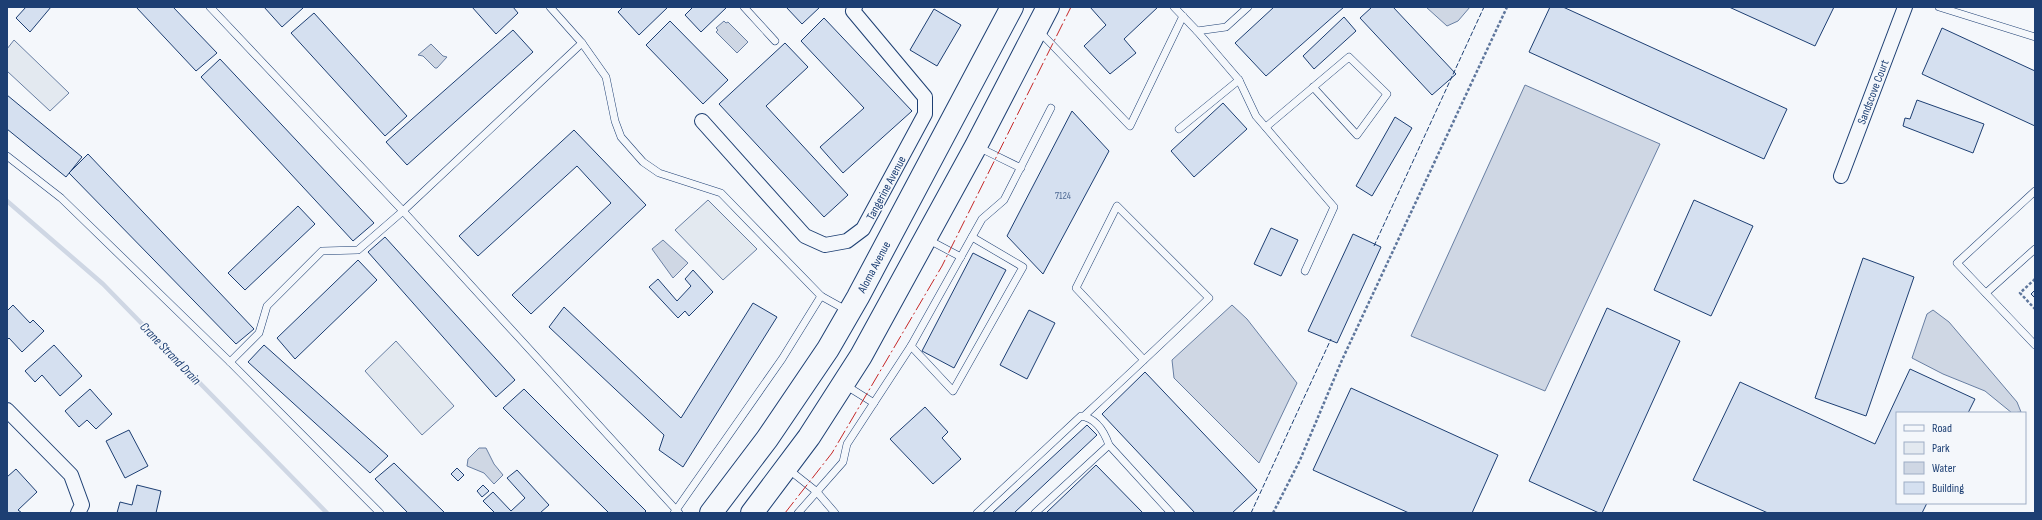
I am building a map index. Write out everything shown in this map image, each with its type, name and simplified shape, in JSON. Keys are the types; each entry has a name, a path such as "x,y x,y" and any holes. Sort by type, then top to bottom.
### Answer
{"main road":[{"path":"976,146 972,132 977,117 1019,37 1019,22 1014,7"},
{"name":"Aloma Avenue","path":"711,513 788,409 850,312 1014,7"},
{"path":"752,513 844,384 882,321 976,146 1048,7"},
{"path":"921,179 920,209 926,238"}],"street":[{"name":"Tangerine Avenue","path":"702,121 805,236 825,245 847,241 864,229 925,114 925,97 854,11 855,7"},
{"name":"Sandscove Court","path":"1841,176 1905,7"},
{"path":"7,410 71,475 80,509"}],"lane":[{"path":"210,7 403,211 676,512 782,359 821,296"},
{"path":"550,7 582,43 606,77 615,121 621,137 631,150 643,162 659,173 721,193 821,296 850,312"},
{"path":"744,7 775,41"},
{"path":"1174,7 1197,31 1239,80 1256,116 1334,207 1305,271"},
{"path":"1197,31 1226,27 1248,7"},
{"path":"1939,7 2035,37"},
{"path":"1037,28 1130,126 1183,16"},
{"path":"230,362 260,333 267,306 322,251 358,250 403,211 582,43"},
{"path":"1266,127 1313,87 1349,57 1387,94 1357,135 1313,87"},
{"path":"1179,129 1239,80"},
{"path":"798,513 843,462 847,444 911,346 982,218 1004,200 1051,108"},
{"path":"976,146 1021,168"},
{"path":"7,156 61,198 230,362 380,513"},
{"path":"2035,191 1957,263 2035,346"},
{"path":"976,513 1081,416 1084,416 1144,360 1209,298 1117,206 1076,288 1144,360"},
{"path":"911,346 953,391 1023,267 972,237"},
{"path":"926,238 961,257"},
{"path":"1986,294 2035,249"},
{"path":"844,384 874,403"},
{"path":"1084,416 1090,417 1104,432 1109,444 1169,510 1161,513"},
{"path":"1035,513 1109,444"},
{"path":"786,467 817,492 834,513"}],"path":[{"path":"1273,513 1300,460 1342,360 1507,7"},
{"path":"2035,279 2020,293 2035,309"}],"green space":[{"path":"14,40 69,93 50,111 7,71 7,49"},
{"path":"708,200 757,249 723,280 675,230"},
{"path":"396,341 454,406 422,435 365,371"}],"water":[{"path":"1426,7 1470,7 1458,21 1447,26"},
{"path":"724,21 726,23 728,22 748,42 737,53 716,32 718,30 716,28"},
{"path":"431,44 443,56 447,57 437,68 435,68 423,56 418,55"},
{"path":"1525,85 1660,144 1545,391 1411,336"},
{"path":"663,240 688,263 673,278 652,249"},
{"path":"1232,305 1247,319 1297,383 1259,463 1174,378 1172,360"},
{"path":"1933,310 1949,322 2017,402 2021,412 2011,412 1985,391 1943,374 1912,358 1927,314"},
{"path":"479,448 486,448 494,464 503,475 494,484 484,473 467,466 468,459"}],"building":[{"path":"26,7 51,7 30,32 16,18"},
{"path":"136,7 173,7 217,53 196,71"},
{"path":"264,7 302,7 303,8 282,27"},
{"path":"472,7 513,7 518,13 496,34"},
{"path":"623,7 668,7 639,35 618,12"},
{"path":"693,7 727,7 701,32 685,15"},
{"path":"786,7 820,7 802,24"},
{"path":"1090,7 1158,7 1124,39 1136,53 1110,74 1084,46 1106,25"},
{"path":"1274,7 1344,7 1266,76 1235,43"},
{"path":"1372,7 1393,7 1456,74 1432,95 1360,18"},
{"path":"1550,7 1563,7 1787,109 1764,159 1529,52"},
{"path":"1729,7 1834,7 1815,46"},
{"path":"934,9 961,25 937,66 910,50"},
{"path":"314,13 407,116 385,136 291,33"},
{"path":"1344,17 1356,31 1314,69 1303,56"},
{"path":"824,18 912,111 843,173 820,147 864,108 801,41"},
{"path":"670,21 728,80 703,104 646,45"},
{"path":"1942,28 2035,71 2035,126 1922,74"},
{"path":"513,30 533,52 407,165 386,142"},
{"path":"785,43 808,67 766,106 848,195 824,217 719,104"},
{"path":"220,59 374,223 353,241 201,77"},
{"path":"7,95 82,157 66,177 7,129"},
{"path":"1917,100 1984,124 1973,153 1903,126 1905,118 1910,119"},
{"path":"1223,103 1247,129 1194,177 1171,151"},
{"path":"1072,111 1109,151 1043,274 1007,236"},
{"path":"1395,117 1412,128 1372,196 1356,186"},
{"path":"574,130 646,205 531,314 512,295 611,203 577,166 478,256 459,236"},
{"path":"88,154 254,329 236,344 69,173"},
{"path":"1694,200 1753,226 1711,316 1654,290"},
{"path":"298,206 315,224 245,290 228,273"},
{"path":"1271,228 1298,240 1281,276 1254,264"},
{"path":"1353,234 1381,247 1337,343 1308,331"},
{"path":"385,237 515,380 496,397 368,252"},
{"path":"973,253 1006,270 954,368 922,351"},
{"path":"1863,258 1914,277 1866,416 1815,398"},
{"path":"358,260 377,280 295,359 277,338"},
{"path":"693,270 713,292 689,316 685,311 678,318 649,287 658,279 677,301 691,286 685,279"},
{"path":"2035,290 2035,298 2031,294"},
{"path":"753,303 777,317 683,467 659,450 664,435 549,327 564,307 681,418"},
{"path":"13,305 30,323 33,320 44,331 22,352 9,338 7,340 7,311"},
{"path":"1607,308 1680,341 1602,513 1599,513 1529,481"},
{"path":"1029,310 1055,323 1027,379 1000,365"},
{"path":"54,345 82,376 60,396 42,375 35,382 25,371"},
{"path":"264,345 388,456 370,473 248,362"},
{"path":"1910,369 1975,399 1968,412 1896,412 1896,504 1926,504 1922,513 1768,513 1693,480 1740,382 1875,444"},
{"path":"1145,372 1257,490 1232,513 1195,513 1102,414"},
{"path":"1351,388 1498,455 1472,513 1409,513 1313,470"},
{"path":"90,389 112,414 96,429 87,420 79,427 65,411"},
{"path":"524,389 646,511 644,513 609,513 503,408"},
{"path":"925,407 948,432 942,438 961,459 933,484 890,439"},
{"path":"1087,425 1097,435 1014,513 992,513"},
{"path":"129,430 148,466 125,478 106,441"},
{"path":"394,463 445,513 408,513 375,479"},
{"path":"1096,465 1143,513 1046,513"},
{"path":"457,468 464,475 458,481 451,474"},
{"path":"16,469 37,492 18,510 22,513 7,513 7,477"},
{"path":"517,470 549,505 540,513 495,513 483,501 493,492 511,511 525,498 507,478"},
{"path":"137,485 161,491 156,513 117,513 120,502 132,505"},
{"path":"483,485 489,491 482,497 477,491"}],"waterway":[{"name":"Crane Strand Drain","path":"7,201 103,284 327,513"}],"fence":[{"path":"1374,246 1484,7"},
{"path":"1251,513 1331,339"}],"power":[{"path":"785,513 832,453 942,266 1071,7"}]}
